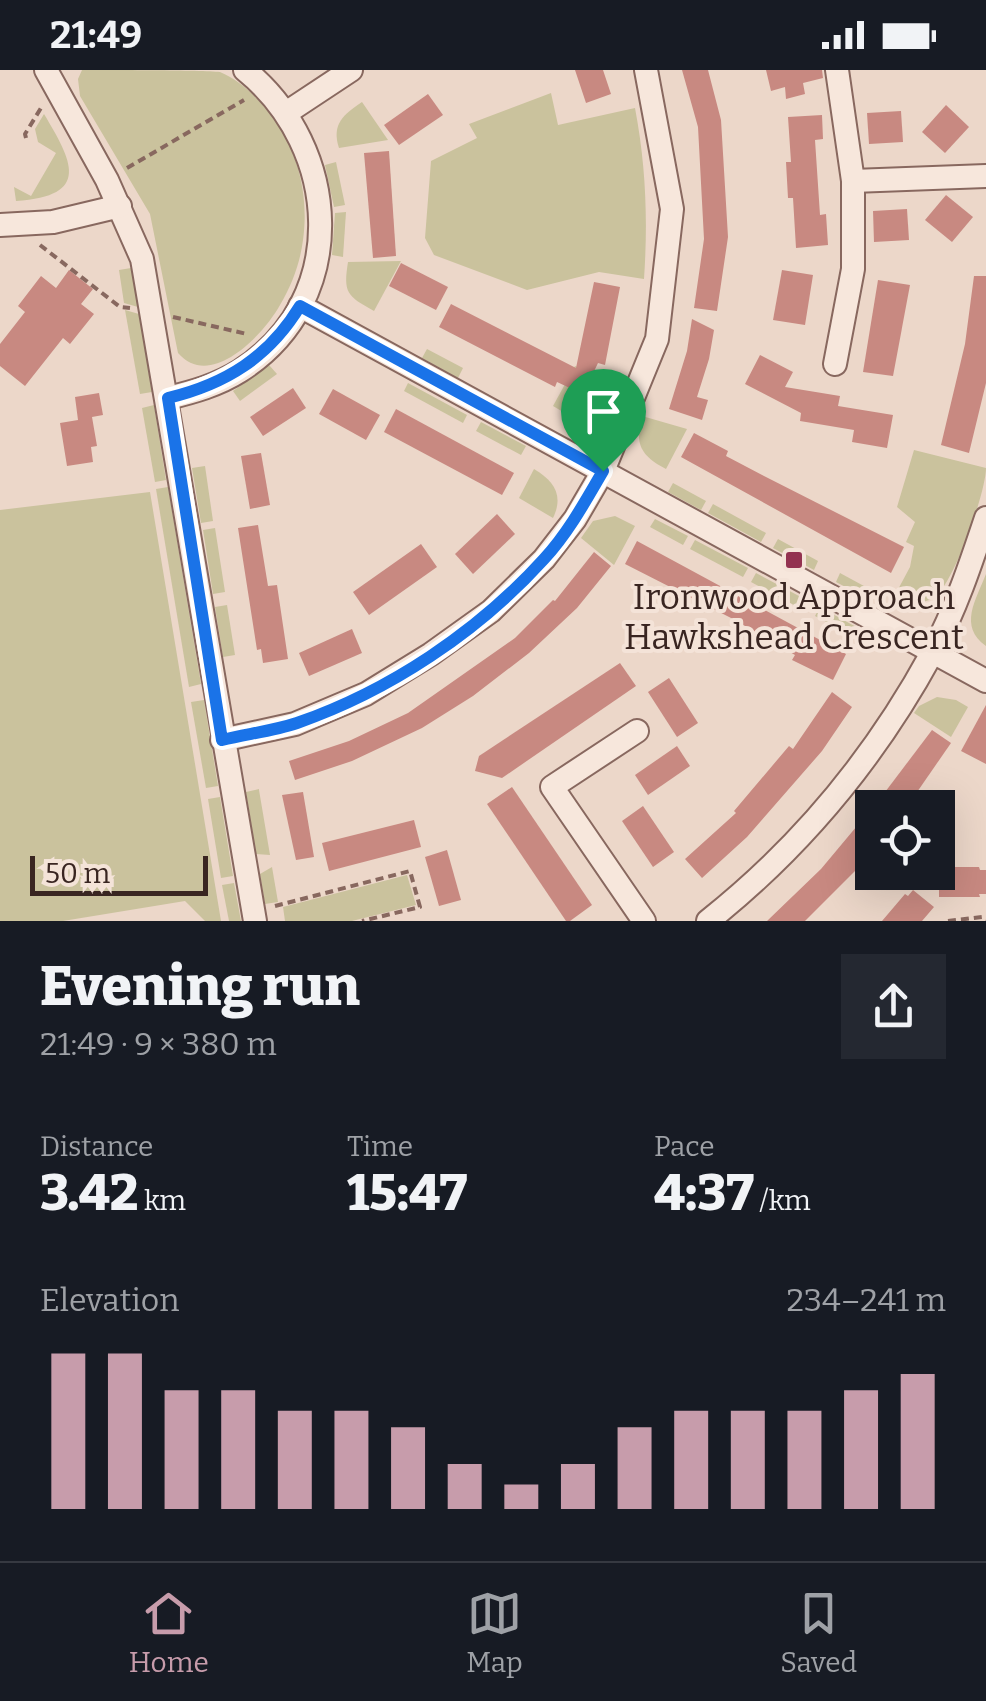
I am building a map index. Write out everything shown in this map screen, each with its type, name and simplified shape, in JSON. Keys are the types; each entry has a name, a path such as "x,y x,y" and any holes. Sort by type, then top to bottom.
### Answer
{"street":[{"path":"168,398 206,388 239,372 276,340 300,306 318,252 320,214 310,158 286,112 245,70"},
{"path":"286,112 352,70"},
{"path":"222,740 294,724 366,694 431,654 491,610 544,559 575,520 603,471 657,339 672,208 646,70"},
{"path":"835,364 853,270 853,181 837,70"},
{"path":"51,77 108,180 142,259 254,916"},
{"path":"853,181 986,176"},
{"path":"0,225 53,222 120,206"},
{"path":"300,306 986,681"},
{"path":"708,921 790,848 853,776 933,652 972,562 986,518"},
{"path":"637,731 552,787 644,921"}],"path":[{"path":"26,138 51,77"},
{"path":"108,180 265,88"},
{"path":"254,916 410,872 420,907 362,921"},
{"path":"948,921 982,917 986,920"}],"shaded area":[{"path":"82,70 220,72 261,103 289,145 303,191 303,240 298,265 284,297 262,330 221,362 206,366 191,363 178,353 150,214 80,96 78,79"},
{"path":"551,93 558,125 635,108 645,193 644,279 599,272 527,290 434,255 425,238 431,161 477,138 469,124"},
{"path":"362,102 388,140 339,148 338,126"},
{"path":"44,114 67,161 66,184 40,198 16,201 14,187 31,196 56,153 38,142 35,129"},
{"path":"336,162 345,205 334,207 325,165"},
{"path":"346,212 343,257 332,255 335,213"},
{"path":"401,261 374,311 349,292 348,262"},
{"path":"131,268 138,307 124,303 119,270"},
{"path":"125,310 139,314 152,392 140,394"},
{"path":"427,349 463,368 458,378 422,358"},
{"path":"269,365 277,374 240,401 233,391"},
{"path":"575,366 621,383 600,416 575,419 553,406"},
{"path":"408,383 467,415 463,423 404,391"},
{"path":"154,405 166,480 155,482 142,408"},
{"path":"642,416 687,429 666,469 645,454 639,442"},
{"path":"481,422 526,446 521,455 476,431"},
{"path":"914,450 986,468 975,517 950,576 933,598 918,602 895,595 910,567 914,546 906,542 915,522 897,507"},
{"path":"205,466 213,521 201,523 192,468"},
{"path":"534,469 555,489 553,518 519,498"},
{"path":"673,483 706,501 701,510 668,492"},
{"path":"168,487 201,684 189,687 156,489"},
{"path":"150,492 221,921 205,921 185,901 63,921 0,921 0,510"},
{"path":"713,504 766,533 761,542 708,513"},
{"path":"615,516 635,526 614,565 581,538 593,521"},
{"path":"655,519 688,536 683,545 650,527"},
{"path":"215,528 225,592 213,594 203,530"},
{"path":"778,539 818,561 814,570 773,548"},
{"path":"695,540 748,568 743,577 690,549"},
{"path":"756,573 812,603 807,612 751,582"},
{"path":"840,573 875,592 870,600 836,582"},
{"path":"986,574 986,646 971,621"},
{"path":"227,605 235,655 223,657 215,607"},
{"path":"820,607 858,628 854,636 815,616"},
{"path":"937,697 968,707 951,737 914,713"},
{"path":"204,700 218,786 206,788 191,702"},
{"path":"259,789 270,855 256,854 246,792"},
{"path":"220,797 233,876 221,878 208,799"},
{"path":"272,867 278,902 265,904 260,874"},
{"path":"407,875 416,905 352,921 285,921 283,907"},
{"path":"234,883 241,921 229,921 222,885"}],"building":[{"path":"575,70 603,70 611,94 586,103"},
{"path":"682,70 708,70 721,120 728,237 717,311 694,308 704,239 698,127"},
{"path":"766,70 822,70 823,78 803,83 805,94 786,99 785,87 771,91"},
{"path":"428,94 443,115 399,145 384,125"},
{"path":"946,105 969,127 945,153 922,132"},
{"path":"901,111 903,142 869,144 867,113"},
{"path":"822,115 823,139 815,140 820,215 826,214 828,245 796,248 793,198 788,198 788,117"},
{"path":"389,151 396,256 373,258 364,153"},
{"path":"946,195 973,217 952,242 925,220"},
{"path":"907,209 909,240 874,242 873,211"},
{"path":"401,263 448,287 436,310 389,286"},
{"path":"69,270 93,289 81,304 94,314 70,344 63,338 25,386 0,366 0,344 25,312 18,306 41,276 56,288"},
{"path":"782,270 813,275 805,325 773,320"},
{"path":"974,276 986,276 986,383 969,453 941,445 965,344"},
{"path":"878,280 910,285 893,376 863,372"},
{"path":"594,282 620,287 605,365 598,363 575,411 568,409 572,389 557,382 555,387 439,327 451,304 576,368"},
{"path":"692,319 714,330 697,397 708,400 702,420 669,409 687,351"},
{"path":"760,355 793,372 785,387 840,396 838,406 893,415 887,448 852,442 854,430 800,421 801,413 745,384"},
{"path":"293,388 306,408 263,436 250,417"},
{"path":"333,389 380,415 366,440 319,414"},
{"path":"99,393 103,415 92,417 97,446 91,447 93,462 67,466 60,423 78,420 75,397"},
{"path":"396,409 514,473 502,495 384,432"},
{"path":"694,433 728,451 726,456 904,547 891,573 681,457"},
{"path":"261,453 270,505 250,509 241,456"},
{"path":"497,514 515,534 473,574 455,554"},
{"path":"258,525 268,586 277,585 288,659 263,663 261,649 257,650 238,528"},
{"path":"637,541 846,654 833,680 792,660 795,655 733,619 625,564"},
{"path":"421,544 437,567 369,615 353,592"},
{"path":"594,552 611,566 577,608 529,653 473,696 422,728 352,761 295,780 289,761 349,741 408,713 515,638 555,601"},
{"path":"352,629 362,653 309,676 299,653"},
{"path":"620,663 636,686 502,778 475,771 479,756"},
{"path":"669,678 698,723 677,737 648,692"},
{"path":"832,692 852,707 822,751 747,837 702,878 685,859 736,813 789,746 793,749"},
{"path":"986,705 986,764 961,751"},
{"path":"932,730 951,743 918,790 887,790"},
{"path":"677,746 690,766 648,795 635,775"},
{"path":"512,787 592,905 570,921 566,921 487,804"},
{"path":"303,792 314,857 296,860 282,795"},
{"path":"643,806 674,852 653,867 622,821"},
{"path":"414,820 421,847 329,871 322,843"},
{"path":"855,828 855,871 805,921 767,921 821,869"},
{"path":"447,850 461,900 439,906 425,857"},
{"path":"955,867 986,870 986,894 939,897 939,890 955,890"},
{"path":"913,890 934,907 922,921 882,921 905,894 908,896"}],"place":[{"name":"Ironwood Approach Hawkshead Crescent","path":"794,560"}],"route":[{"path":"300,306 603,471 575,520 544,559 491,610 431,654 366,694 294,724 222,740 168,398 206,388 239,372 276,340 300,306"}]}
